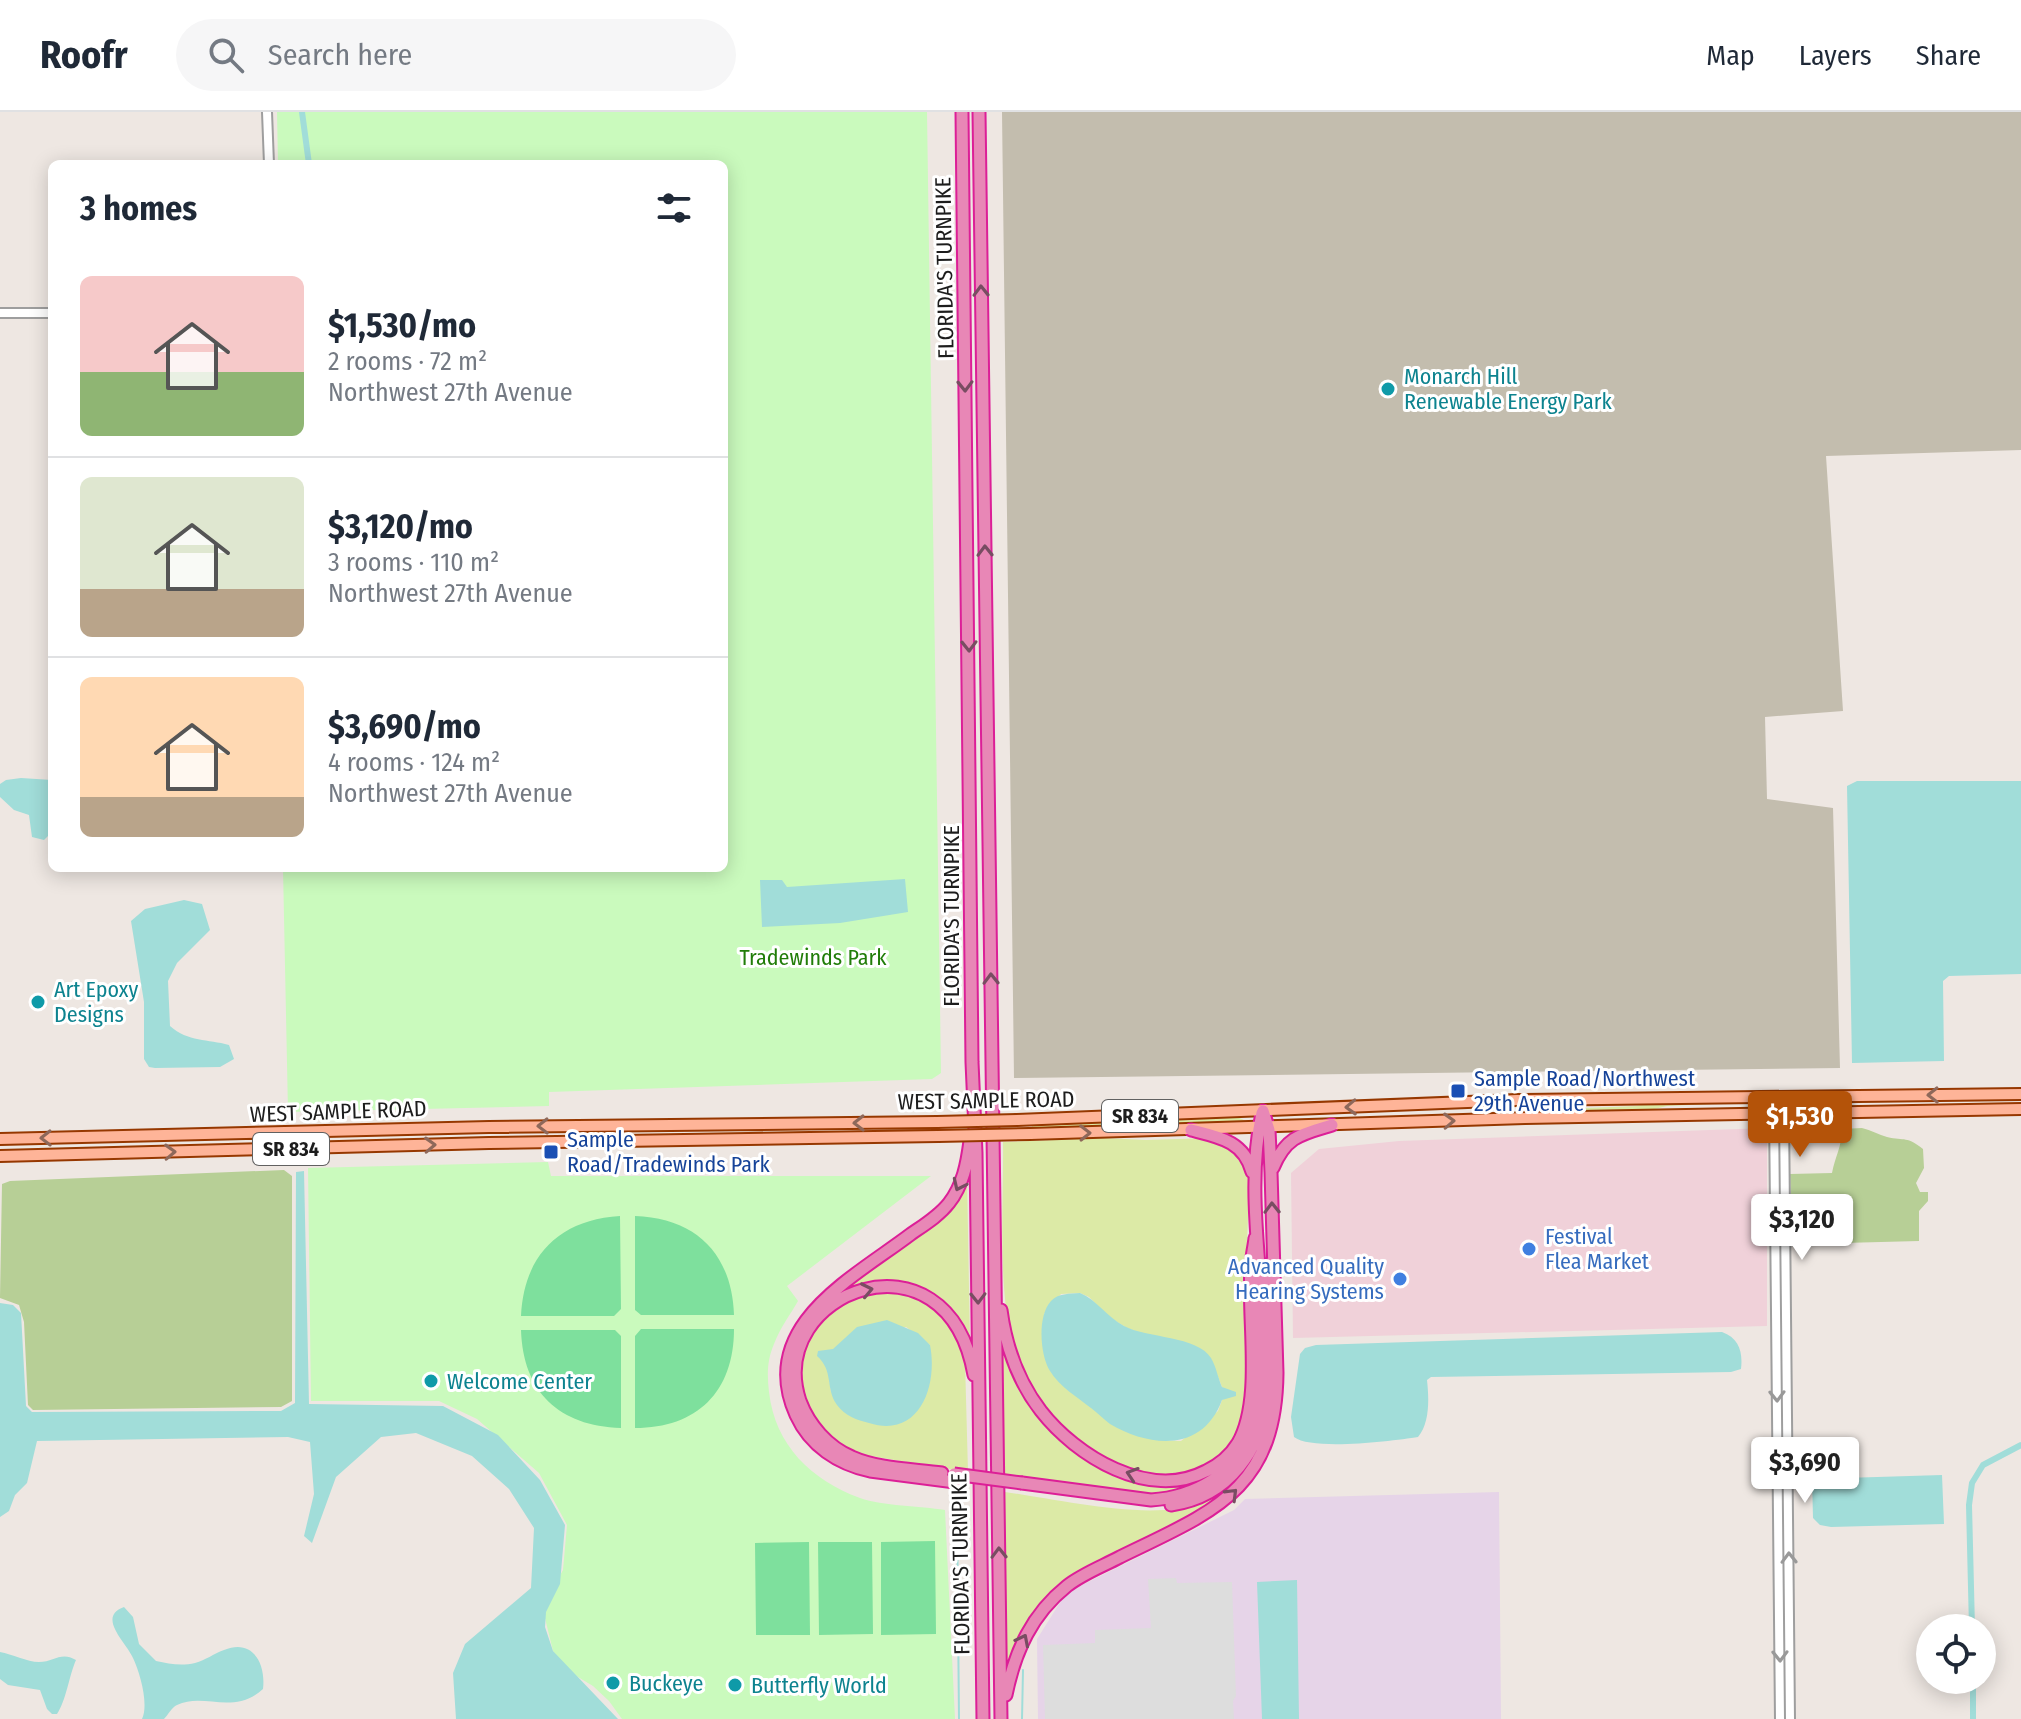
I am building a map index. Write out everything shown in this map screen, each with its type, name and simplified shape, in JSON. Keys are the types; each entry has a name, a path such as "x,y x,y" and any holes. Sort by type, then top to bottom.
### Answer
{"highway":[{"name":"FLORIDA'S TURNPIKE","path":"962,112 983,1719"},
{"name":"FLORIDA'S TURNPIKE","path":"979,112 1001,1717"},
{"path":"955,1478 870,1471 828,1453 810,1438 798,1420 789,1394 787,1364 795,1337 814,1308 949,1203 967,1166 973,1109"},
{"path":"1001,1717 1019,1647 1032,1623 1049,1602 1081,1577 1207,1515 1236,1490 1254,1467 1269,1431 1277,1395 1271,1172 1263,1111"},
{"path":"1271,1172 1282,1149 1295,1137 1332,1125"},
{"path":"995,1274 1011,1356 1024,1385 1043,1414 1078,1447 1108,1465 1152,1480 1178,1481 1202,1473 1232,1452 1245,1428 1250,1403 1251,1268 1256,1183 1264,1127"},
{"path":"1191,1130 1234,1143 1250,1162 1256,1183"},
{"path":"1022,1487 1167,1499 1206,1485 1225,1472 1246,1443 1257,1411 1259,1268 1255,1238"},
{"path":"978,1399 967,1342 957,1324 934,1301 912,1290 887,1286 851,1293 822,1313 809,1328 801,1345 797,1362 798,1392 804,1411 813,1426 836,1449 868,1463 1161,1507 1213,1491 1234,1474 1253,1448 1266,1409 1267,1278 1272,1243"}],"main road":[{"path":"1945,1110 1967,1102 1975,1094"},
{"name":"WEST SAMPLE ROAD","path":"0,1139 489,1127 1017,1120 1524,1100 2016,1094"},
{"path":"1969,1110 1980,1100 2016,1094"},
{"path":"1524,1100 1525,1118"},
{"name":"WEST SAMPLE ROAD","path":"0,1156 1191,1130 1525,1118 2021,1109"}],"street":[{"path":"267,112 269,160"},
{"path":"0,313 48,313"},
{"path":"1777,1097 1790,1719"},
{"path":"1778,1113 1780,1719"}],"shaded area":[{"path":"1002,112 2021,112 2021,450 1826,456 1843,711 1765,717 1767,799 1833,808 1840,1068 1014,1078"},
{"name":"Festival Flea Market","path":"1767,1128 1767,1326 1293,1338 1291,1173 1319,1149 1399,1141"},
{"path":"1499,1492 1501,1719 1038,1719 1037,1639 1066,1593 1234,1510 1245,1499"},
{"path":"1176,1578 1177,1583 1232,1582 1234,1719 1045,1719 1043,1645 1095,1643 1095,1630 1151,1628 1148,1579"}],"green space":[{"name":"Tradewinds Park","path":"277,112 927,112 941,1073 932,1079 549,1092 549,1106 288,1112 283,872 728,872 728,160 278,160"},
{"path":"1757,1102 1667,1106 1650,1110 1537,1110 1651,1103"},
{"path":"1237,1117 1246,1121 1032,1128 1032,1124"},
{"path":"1862,1128 1909,1141 1923,1149 1924,1168 1916,1183 1920,1192 1928,1192 1928,1201 1919,1211 1919,1241 1843,1243 1836,1228 1829,1228 1824,1194 1791,1195 1790,1174 1832,1173 1842,1129"},
{"path":"1211,1138 1230,1144 1250,1172 1245,1406 1228,1446 1202,1469 1170,1476 1134,1471 1099,1455 1067,1432 1040,1403 1021,1371 1007,1318 1003,1259 1003,1142","holes":["1080,1293 1089,1297 1109,1317 1127,1328 1211,1359 1222,1387 1227,1390 1227,1397 1222,1400 1218,1411 1181,1441 1136,1434 1102,1416 1044,1355 1044,1314 1061,1294"]},
{"path":"548,1162 551,1176 931,1176 787,1286 798,1301 772,1350 768,1380 779,1428 798,1458 811,1471 842,1490 869,1501 945,1510 955,1719 622,1719 593,1686 568,1671 553,1651 544,1614 550,1593 563,1570 567,1525 539,1473 477,1419 439,1401 311,1401 308,1168"},
{"path":"284,1170 292,1176 292,1401 281,1407 33,1410 28,1405 24,1322 19,1305 0,1298 2,1184 10,1181"},
{"path":"967,1176 970,1344 956,1320 889,1283 865,1284 841,1293 855,1279 942,1214"},
{"path":"620,1216 621,1309 614,1316 521,1316 529,1275 549,1245 579,1225"},
{"path":"635,1216 676,1224 707,1243 726,1274 734,1315 641,1315 635,1310"},
{"path":"877,1289 920,1296 953,1329 965,1361 968,1472 852,1453 826,1437 800,1395 802,1348 825,1312","holes":["906,1327 930,1345 831,1392 826,1352"]},
{"path":"641,1329 734,1329 727,1371 719,1388 694,1413 677,1421 635,1428 635,1336"},
{"path":"521,1330 615,1330 621,1336 621,1428 580,1421 548,1402 529,1371"},
{"path":"1001,1342 1046,1422 1133,1478 1218,1472 1182,1491 1150,1495 1005,1477"},
{"path":"1254,1460 1223,1499 1083,1571 1030,1619 1005,1667 1005,1492 1105,1508 1182,1508 1209,1498"},
{"path":"935,1541 936,1634 881,1635 881,1542"},
{"path":"809,1542 810,1635 756,1635 755,1543"},
{"path":"818,1542 872,1542 873,1634 819,1635"}],"water":[{"path":"6,780 48,780 48,836 44,840 32,837 29,815 14,810 0,797 0,784"},
{"path":"1857,781 2021,781 2021,974 1949,976 1943,981 1944,1061 1852,1063 1847,786"},
{"path":"905,879 908,912 840,923 762,927 760,880 782,880 787,887"},
{"path":"184,900 202,904 210,930 177,963 168,981 170,1026 191,1037 229,1045 234,1059 220,1067 155,1068 149,1067 144,1059 144,1002 131,921 145,909"},
{"path":"304,1171 309,1404 443,1406 498,1435 540,1480 565,1525 560,1584 546,1612 545,1627 553,1651 618,1719 456,1719 453,1673 465,1644 531,1588 534,1528 509,1489 472,1456 416,1433 381,1437 336,1477 312,1543 304,1536 314,1494 310,1442 288,1437 37,1441 27,1483 15,1495 9,1511 0,1517 0,1303 13,1305 21,1313 26,1406 32,1412 281,1411 295,1403 296,1172"},
{"path":"1080,1293 1124,1326 1195,1345 1213,1361 1222,1387 1236,1392 1236,1396 1222,1400 1213,1417 1189,1437 1158,1441 1142,1438 1110,1424 1058,1382 1044,1355 1042,1326 1051,1301 1064,1294"},
{"path":"887,1320 918,1333 930,1345 932,1360 928,1391 922,1405 913,1416 887,1426 856,1419 840,1409 833,1399 826,1368 817,1356 818,1351 833,1349 857,1327"},
{"path":"1722,1332 1739,1346 1741,1369 1731,1372 1431,1377 1427,1380 1427,1418 1418,1437 1335,1444 1303,1441 1294,1437 1291,1417 1300,1354 1305,1348 1316,1345"},
{"path":"1942,1475 1944,1524 1831,1527 1820,1525 1813,1518 1812,1479"},
{"path":"1297,1580 1299,1719 1262,1719 1257,1582"},
{"path":"124,1607 133,1617 139,1644 156,1661 190,1664 224,1650 243,1648 250,1650 260,1663 263,1689 241,1701 187,1702 175,1706 164,1719 142,1719 144,1697 138,1672 113,1624 116,1611"},
{"path":"0,1652 34,1662 62,1657 76,1660 57,1714 47,1709 40,1690 8,1685 0,1679"}],"waterway":[{"path":"302,112 308,160"},
{"path":"1972,1614 1969,1505 1972,1483 1983,1465 2021,1445"},
{"path":"957,1510 959,1719"},
{"path":"1022,1719 1023,1670"},
{"path":"1973,1694 1973,1719"}],"place":[{"name":"Monarch Hill Renewable Energy Park","path":"1388,389"},
{"name":"Art Epoxy Designs","path":"38,1002"},
{"name":"Sample Road/Northwest 29th Avenue","path":"1458,1091"},
{"name":"Sample Road/Tradewinds Park","path":"551,1152"},
{"name":"Festival Flea Market","path":"1529,1249"},
{"name":"Advanced Quality Hearing Systems","path":"1400,1279"},
{"name":"Welcome Center","path":"431,1381"},
{"name":"Buckeye","path":"613,1683"},
{"name":"Butterfly World","path":"735,1685"}]}
